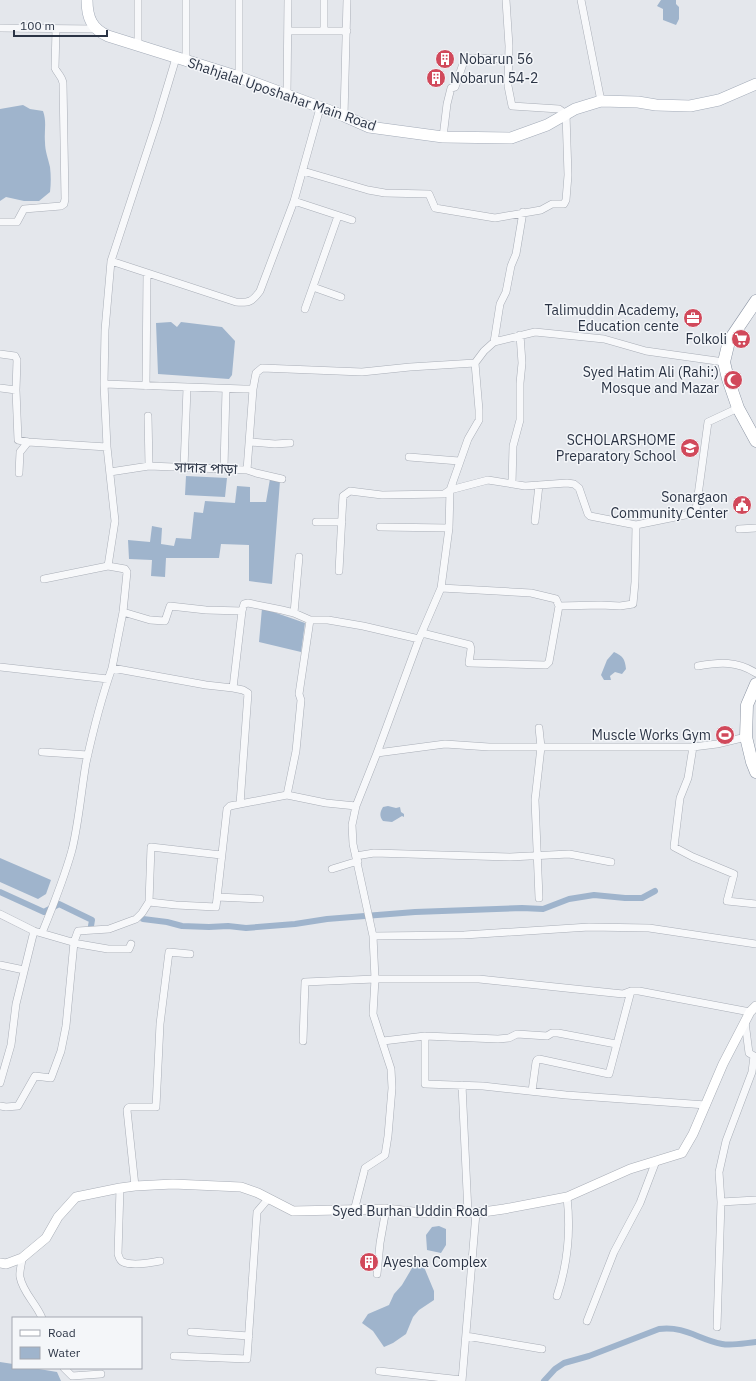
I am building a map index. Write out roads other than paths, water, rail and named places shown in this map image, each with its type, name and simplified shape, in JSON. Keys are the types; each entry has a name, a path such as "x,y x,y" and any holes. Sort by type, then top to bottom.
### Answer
{"highway":[{"path":"756,301 728,341 724,362 728,380 738,408 751,426 756,441"},
{"path":"756,684 747,705 746,737 756,772"}],"main road":[{"path":"87,0 89,17 96,29"},
{"name":"Shahjalal Uposhahar Main Road","path":"96,29 108,36 239,77 344,116 369,127 443,137 511,138 547,125 566,114 601,101 690,106 719,100 756,84"}],"street":[{"path":"138,0 138,46"},
{"path":"108,566 115,521 107,447 104,384 105,330 111,261 157,121 181,60 186,0"},
{"path":"239,0 239,77"},
{"path":"287,95 288,0"},
{"path":"324,0 324,30"},
{"path":"344,116 347,0"},
{"path":"303,171 368,190 384,193 429,194 435,208 495,218 541,210 552,204 564,204 566,200 568,175 566,114 559,109 512,106 508,86 509,59 506,0"},
{"path":"581,0 601,101"},
{"path":"0,28 96,29"},
{"path":"0,222 17,222 24,209 61,206 64,204 63,83 62,78 56,68 56,29"},
{"path":"288,31 347,31"},
{"path":"443,137 447,104 451,88 455,87 465,58 509,59"},
{"path":"111,261 236,302 247,303 255,298 260,291 294,201 320,108"},
{"path":"294,201 352,220"},
{"path":"494,342 500,304 506,292 511,266 516,254 523,212"},
{"path":"305,309 338,216"},
{"path":"146,386 147,273"},
{"path":"313,287 341,298"},
{"path":"354,1211 364,1168 384,1155 388,1136 392,1088 391,1069 373,1014 375,979 373,936 357,858 352,825 356,806 420,636 441,588 449,528 450,490 468,439 479,420 475,363 494,342 535,332 596,338 646,351 724,362"},
{"path":"512,484 513,446 516,432 519,428 521,414 520,383 522,363 520,335"},
{"path":"0,354 16,357 18,440 28,442 107,447"},
{"name":"সাদার পাড়া","path":"110,472 149,466 247,470 253,389 256,373 262,368 362,372 475,363"},
{"path":"104,384 187,388 253,389"},
{"path":"0,388 16,390"},
{"path":"184,468 187,388"},
{"path":"224,468 226,389"},
{"path":"339,571 343,496 350,492 382,495 444,494 450,490 488,480 525,486 567,483 574,484 579,488 590,516 636,524 690,514 696,510 708,422 738,408"},
{"path":"148,416 149,466"},
{"path":"19,473 20,452 28,442"},
{"path":"250,442 275,444 290,443"},
{"path":"409,457 459,461"},
{"path":"247,470 256,474 282,479"},
{"path":"535,521 539,485"},
{"path":"316,522 342,522"},
{"path":"559,606 620,606 633,604 636,524"},
{"path":"380,527 449,528"},
{"path":"739,529 756,528"},
{"path":"294,613 299,557"},
{"path":"44,578 108,566 125,569 128,572 123,612 112,668 98,713 88,755 72,850 58,896 44,930"},
{"path":"233,688 242,611 244,604 248,603 294,613 310,620 328,620 470,645 471,649 469,663 546,664 549,662 559,606 556,599 530,593 441,588"},
{"path":"123,612 150,620 165,621 170,606 206,610 242,611"},
{"path":"287,795 296,751 302,700 299,694 310,620"},
{"path":"698,666 718,662 728,663 748,668 756,673"},
{"path":"0,667 108,679"},
{"path":"112,668 206,685 233,688 243,690 248,693 240,804"},
{"path":"539,728 540,747 536,800 539,898"},
{"path":"377,753 445,744 489,747 693,747 717,744 746,737"},
{"path":"693,747 688,778 680,798 674,847 693,857 734,874 727,901 756,904"},
{"path":"42,752 88,755"},
{"path":"149,902 216,907 227,809 230,806 287,795 326,803 356,806"},
{"path":"0,1106 18,1106 35,1076 51,1078 61,1050 66,1026 74,942 78,931 109,929 136,918 142,912 149,902 151,847 222,855"},
{"path":"332,869 357,858 374,853 510,856 569,854 611,862"},
{"path":"217,897 260,899"},
{"path":"0,914 34,931 44,930 74,942 108,949 129,949 131,944"},
{"path":"373,936 464,935 589,927 649,928 756,944"},
{"path":"0,1083 11,1045 16,1004 34,931"},
{"path":"135,1186 127,1110 130,1107 156,1106 160,1024 169,952 190,954"},
{"path":"0,965 24,970"},
{"path":"303,1041 305,982 375,979 479,979 623,994 631,991 640,991 753,1009"},
{"path":"532,1091 537,1060 539,1059 607,1074 610,1071 631,991"},
{"name":"Syed Burhan Uddin Road","path":"0,1263 6,1264 22,1258 46,1238 58,1217 76,1197 135,1186 173,1184 241,1187 293,1211 354,1211 386,1209 422,1213 472,1213 504,1209 567,1197 630,1169 682,1153 694,1134 723,1064 753,1009"},
{"path":"717,1328 721,1202 719,1172 726,1141 752,1072 755,1056 749,1053 745,1022"},
{"path":"383,1042 425,1036 498,1039 509,1038 516,1034 548,1036 552,1033 558,1033 616,1044"},
{"path":"425,1036 425,1084 482,1086 612,1099 706,1105"},
{"path":"379,1371 462,1380 466,1336 472,1213 462,1085"},
{"path":"587,1321 614,1252 640,1203 656,1161"},
{"path":"120,1188 118,1254 120,1260 123,1262 146,1264 160,1261"},
{"path":"557,1296 562,1282 569,1247 569,1215 567,1197"},
{"path":"174,1356 247,1359 250,1336 257,1212 268,1199"},
{"path":"721,1202 756,1200"},
{"path":"377,1274 380,1243 386,1209"},
{"path":"22,1258 20,1275 24,1289 41,1317"},
{"path":"191,1332 250,1336"},
{"path":"466,1336 542,1349"},
{"path":"65,1369 72,1376 101,1374"}],"water":[{"path":"661,0 676,0 676,4 679,7 679,19 676,25 663,20 663,9 657,6"},
{"path":"23,105 30,109 43,111 46,148 50,167 50,192 39,201 24,201 6,197 0,201 0,109"},
{"path":"171,322 177,327 181,322 222,327 235,341 232,375 229,379 158,374 156,323"},
{"path":"186,476 227,478 225,497 185,495"},
{"path":"270,479 280,481 272,584 249,581 249,545 221,544 219,558 166,558 165,577 151,576 152,560 129,559 128,540 150,542 152,526 162,528 161,544 174,546 176,538 191,539 194,512 203,513 205,501 235,503 237,486 250,487 250,502 266,502"},
{"path":"262,608 305,623 301,652 259,642"},
{"path":"614,652 623,658 626,669 622,674 615,672 610,676 611,680 604,680 601,675 607,660"},
{"path":"388,806 396,808 400,807 404,817 402,816 392,822 383,821 380,816 381,811 383,807"},
{"path":"0,858 51,880 46,894 38,899 0,882"},
{"path":"439,1226 446,1229 446,1245 441,1253 427,1250 426,1235 432,1227"},
{"path":"415,1263 424,1267 434,1291 434,1300 419,1310 413,1317 406,1334 384,1347 373,1331 362,1323 368,1314 389,1305 394,1294 402,1285"},
{"path":"0,1362 12,1364 12,1369 39,1369 57,1372 61,1381 0,1381"}],"waterway":[{"path":"143,919 167,922 182,926 228,926 246,928 295,924 327,919 415,912 522,908 543,909 569,899 594,895 642,898 655,891"},
{"path":"0,892 44,912 59,904 92,920 91,926"},
{"path":"544,1381 555,1369 564,1363 589,1356 659,1329 677,1329 726,1345 756,1342"}],"place":[{"name":"Nobarun 56","path":"445,59"},
{"name":"Nobarun 54-2","path":"436,78"},
{"name":"Talimuddin Academy, Education cente","path":"693,318"},
{"name":"Folkoli","path":"741,339"},
{"name":"Syed Hatim Ali (Rahi:) Mosque and Mazar","path":"733,380"},
{"name":"SCHOLARSHOME Preparatory School","path":"690,448"},
{"name":"Sonargaon Community Center","path":"742,505"},
{"name":"Muscle Works Gym","path":"725,735"},
{"name":"Ayesha Complex","path":"369,1262"}]}
